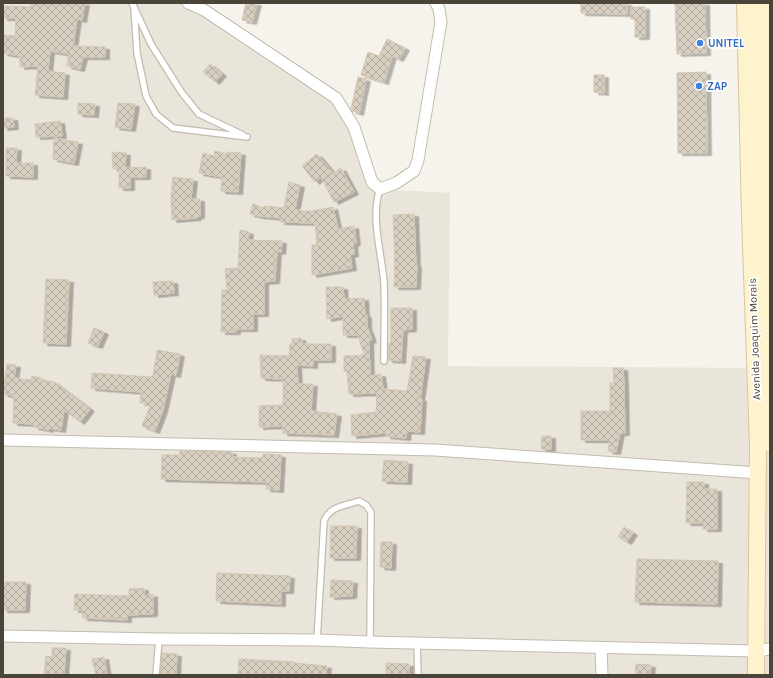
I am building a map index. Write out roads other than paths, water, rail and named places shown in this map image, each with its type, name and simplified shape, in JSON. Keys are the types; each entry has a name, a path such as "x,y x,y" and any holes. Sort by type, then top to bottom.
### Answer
{"street":[{"path":"188,3 204,10 336,98 354,126 372,182 380,189 396,183 414,171 418,160 441,22 439,9 436,3"},
{"name":"Avenida Joaquim Morais","path":"745,3 763,650 756,675"},
{"name":"Avenida Joaquim Morais","path":"761,3 770,444"},
{"path":"3,440 435,450 758,472"},
{"path":"3,636 317,640 601,648 763,650"},
{"path":"601,648 602,675"}],"lane":[{"path":"133,5 151,44 182,93 199,114 247,137 173,128 156,114 146,96 141,74 137,53 133,5"},
{"path":"380,189 377,198 376,214 384,284 384,361"},
{"path":"317,640 324,521 327,514 332,509 359,501 366,505 371,512 370,642"},
{"path":"156,675 159,639"},
{"path":"417,643 418,675"}],"place":[{"name":"UNITEL","path":"700,43"},
{"name":"ZAP","path":"699,86"}]}
